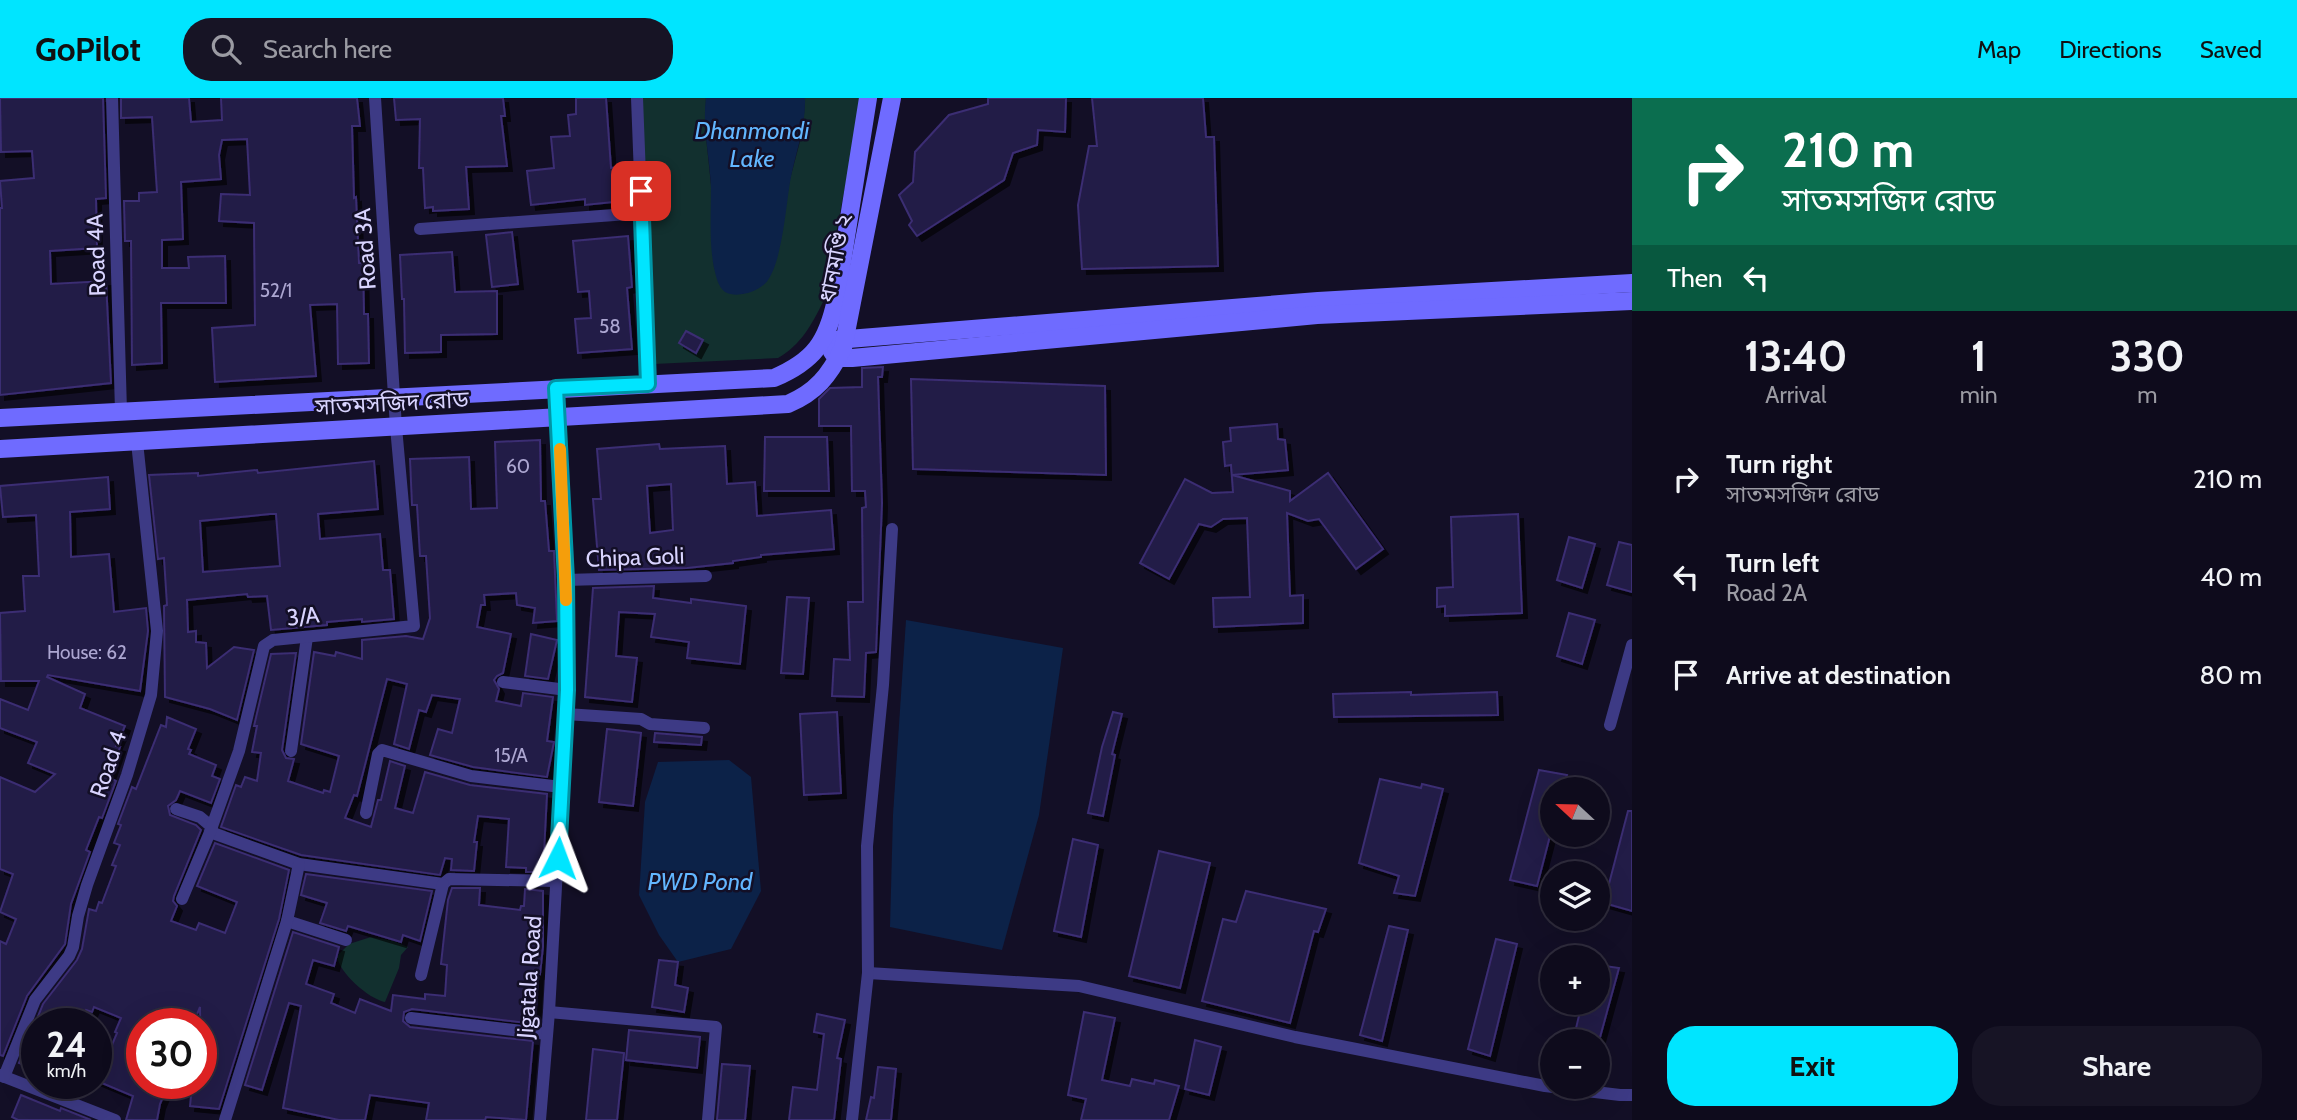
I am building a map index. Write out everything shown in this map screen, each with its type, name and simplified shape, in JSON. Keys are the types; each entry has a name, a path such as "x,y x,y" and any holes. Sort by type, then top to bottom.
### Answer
{"main road":[{"name":"ধানমণ্ডি ২","path":"785,374 806,360 823,342 836,300 868,98"},
{"name":"ধানমণ্ডি ২","path":"788,404 815,390 825,380 838,358 845,338 892,98"},
{"path":"823,342 838,358 1163,321 1632,283"},
{"path":"1317,308 1632,301"},
{"path":"823,342 845,338 1163,321"},
{"name":"সাতমসজিদ রোড","path":"0,418 556,388 759,380 785,374"},
{"name":"সাতমসজিদ রোড","path":"0,449 788,404"}],"street":[{"name":"Road 4A","path":"112,98 121,411"},
{"name":"Road 3A","path":"376,98 396,427 414,626"},
{"path":"637,98 648,384"},
{"path":"420,229 642,213"},
{"name":"Jigatala Road","path":"540,1120 549,1012 567,690 566,580 556,388"},
{"name":"Road 4","path":"2,1076 32,1004 73,947 87,885 127,775 152,695 157,631 137,442"},
{"path":"852,1120 868,973 867,846 883,685 892,529"},
{"name":"Chipa Goli","path":"566,580 706,576"},
{"name":"3/A","path":"211,829 239,751 264,646 274,640 414,626"},
{"path":"291,751 307,637"},
{"path":"1610,725 1632,645"},
{"path":"503,682 567,690"},
{"path":"566,714 641,719 650,724 704,728"},
{"path":"366,813 378,754 382,751 471,776 561,787"},
{"path":"176,809 200,817 211,829 299,864 443,884"},
{"path":"182,899 211,829"},
{"path":"225,1120 287,921 299,864"},
{"path":"421,975 443,884 449,879 556,881"},
{"path":"287,921 346,940"},
{"path":"868,973 1079,986 1295,1037 1518,1081 1608,1094 1632,1094"},
{"path":"549,1012 716,1027 708,1120"},
{"path":"411,1018 547,1034"},
{"path":"2,1076 115,1120"}],"green space":[{"path":"638,98 706,98 705,127 711,185 714,267 725,291 743,294 775,261 790,179 803,130 805,98 862,98 823,302 799,340 778,358 654,364"},
{"path":"371,937 408,947 401,955 399,968 385,1002 371,996 356,984 343,970 337,956 349,944"}],"water":[{"name":"Dhanmondi Lake","path":"706,98 805,98 802,130 777,260 765,284 742,294 730,294 723,290 712,258"},
{"path":"906,620 1063,648 1039,815 1002,950 890,927 893,815"},
{"name":"PWD Pond","path":"729,760 751,777 761,891 731,949 678,962 659,935 639,895 645,802 658,762"}],"building":[{"path":"0,98 103,98 106,198 96,199 97,248 50,251 51,284 106,281 111,383 0,395 0,181 34,178 32,151 1,152"},
{"path":"121,98 189,98 191,122 222,120 221,98 357,98 360,126 352,126 354,198 356,197 359,263 363,263 364,314 368,314 369,363 338,364 337,304 310,305 316,376 215,382 212,328 255,325 254,223 219,221 221,194 250,195 247,139 222,140 219,155 221,179 181,182 183,239 162,240 162,268 189,268 188,257 225,256 226,303 161,303 162,363 132,365 131,241 125,241 124,201 139,201 139,193 157,192 152,117 121,118"},
{"path":"394,98 503,98 505,116 501,116 507,166 466,167 469,209 433,211 433,207 425,208 423,168 419,168 420,119 396,120"},
{"path":"576,98 606,98 611,168 629,166 632,200 585,205 585,199 531,205 527,171 554,168 551,137 570,136 568,115 576,114"},
{"path":"988,98 1066,98 1065,132 1038,130 1037,145 1013,153 1004,180 917,236 909,225 912,221 899,195 913,182 915,152 949,115 988,104"},
{"path":"1092,98 1203,98 1206,137 1214,137 1218,266 1082,269 1078,205 1089,146 1097,146"},
{"path":"512,232 518,284 492,287 486,235"},
{"path":"628,236 632,287 627,288 632,349 578,353 575,319 591,318 589,291 578,292 573,241"},
{"path":"452,252 455,292 497,291 497,334 441,335 441,352 405,353 400,255"},
{"path":"686,331 703,340 696,353 679,343"},
{"path":"883,367 882,377 878,377 882,503 876,652 866,653 864,697 832,696 834,659 850,660 848,602 863,602 862,508 866,507 865,491 852,491 851,426 819,426 819,399 830,388 862,387 862,368"},
{"path":"911,379 1105,386 1106,475 913,469"},
{"path":"1277,424 1278,439 1285,440 1288,470 1232,475 1290,491 1290,501 1328,473 1383,549 1356,569 1319,519 1308,521 1287,513 1290,596 1303,595 1303,623 1214,627 1213,598 1250,597 1247,518 1223,519 1211,527 1199,524 1169,579 1140,563 1185,479 1212,493 1233,492 1231,465 1225,466 1223,442 1231,441 1230,428"},
{"path":"765,437 827,437 829,491 764,491"},
{"path":"540,440 541,501 545,501 549,551 554,551 557,621 533,623 535,608 517,605 516,593 484,595 485,605 481,605 477,627 511,634 503,673 494,680 499,689 496,701 521,706 523,693 553,697 547,741 554,742 547,777 473,767 430,755 438,729 452,733 460,699 432,695 426,712 419,710 409,749 394,744 407,684 387,679 357,796 354,795 345,818 371,827 378,800 381,800 390,761 405,766 395,808 413,813 425,772 470,785 547,794 543,872 526,872 526,868 506,867 509,819 478,816 474,842 477,842 474,871 451,870 452,859 445,858 440,875 301,855 221,827 236,785 241,787 245,777 257,781 261,753 252,752 257,726 254,726 271,654 296,653 282,750 286,758 294,759 288,781 323,793 324,790 330,792 339,756 301,744 314,652 335,656 336,652 362,659 362,640 406,636 423,639 430,618 426,556 420,556 417,505 412,505 410,459 469,457 471,509 497,508 495,442"},
{"path":"659,444 660,449 725,446 727,484 755,482 757,516 831,510 834,549 761,555 733,563 687,568 599,570 593,499 601,499 597,449","holes":["671,484 673,530 650,533 647,486"]},
{"path":"374,461 378,509 318,514 320,539 380,534 383,570 390,570 394,619 327,622 327,625 271,630 267,596 248,597 247,594 187,600 188,632 196,631 196,642 206,643 207,668 234,647 254,650 237,720 210,709 165,697 164,606 167,605 164,558 158,559 149,475 198,473 198,476 257,470 258,473","holes":["276,514 280,566 203,572 200,521"]},
{"path":"108,477 110,509 70,512 71,557 109,554 114,612 146,608 148,631 140,691 48,675 47,677 85,694 80,708 125,726 116,746 120,747 109,778 116,781 86,850 90,852 71,904 65,944 27,996 3,1056 0,1055 0,941 6,944 16,919 0,912 13,874 0,869 0,777 35,792 55,774 28,763 37,742 0,728 0,699 28,710 39,681 1,681 0,613 25,611 23,576 39,576 36,515 3,517 0,486"},
{"path":"1518,514 1522,613 1445,616 1445,606 1437,607 1437,588 1453,587 1451,517"},
{"path":"1569,537 1595,544 1582,588 1557,580"},
{"path":"1619,542 1632,545 1632,592 1607,585"},
{"path":"654,586 653,598 691,603 691,599 746,606 740,664 687,658 689,642 651,637 655,614 619,612 616,656 637,658 632,702 585,697 593,588"},
{"path":"787,597 809,598 803,674 781,673"},
{"path":"1569,613 1595,620 1582,664 1557,656"},
{"path":"531,634 557,640 548,679 525,676"},
{"path":"1411,692 1411,695 1497,692 1498,715 1334,717 1333,694"},
{"path":"837,712 841,793 804,795 800,714"},
{"path":"1113,712 1122,714 1112,754 1115,755 1103,816 1088,813 1102,747"},
{"path":"167,717 196,729 188,749 191,750 189,754 216,765 212,776 220,779 211,803 180,791 176,800 168,806 170,815 196,825 201,830 174,896 173,901 177,906 171,921 196,930 199,923 225,933 237,902 197,886 215,843 289,870 279,919 219,1109 190,1106 191,1099 217,1099 217,1008 126,1008 126,1093 112,1087 112,1045 121,1018 112,1014 112,1008 41,1008 77,960 82,949 89,909 96,911 99,902 102,903 116,866 112,865 120,845 114,843 132,787 136,789 161,725 166,727"},
{"path":"607,729 641,733 633,806 599,802"},
{"path":"655,733 702,737 701,745 654,742"},
{"path":"1539,770 1567,775 1540,777 1540,847 1547,847 1543,861 1540,861 1537,886 1510,880"},
{"path":"1380,779 1421,788 1422,784 1443,789 1415,896 1394,893 1399,876 1359,863"},
{"path":"1628,811 1632,811 1632,911 1610,905 1610,880"},
{"path":"1073,839 1098,845 1081,937 1054,931"},
{"path":"1159,851 1210,863 1180,988 1129,976"},
{"path":"306,874 432,891 420,941 403,935 401,942 348,926 346,931 320,923 327,903 301,895"},
{"path":"452,888 480,888 479,905 520,910 521,906 524,906 525,889 543,891 543,947 540,974 538,973 535,1024 412,1009 404,1012 403,1021 410,1027 533,1041 526,1120 486,1117 485,1120 426,1120 429,1103 370,1095 365,1120 339,1120 283,1108 301,1006 289,1003 262,1090 245,1085 293,932 339,947 334,966 313,960 306,984 334,994 331,1003 355,1013 360,999 391,1011 393,995 425,999 425,994 445,996 447,965 441,964 448,900"},
{"path":"1246,891 1326,909 1318,932 1314,931 1290,1023 1202,1001 1223,919 1236,922"},
{"path":"1389,926 1408,930 1382,1041 1360,1035"},
{"path":"1496,939 1517,944 1490,1056 1468,1049"},
{"path":"659,960 678,962 675,985 688,988 684,1012 652,1007"},
{"path":"1610,967 1619,968 1610,1001"},
{"path":"1084,1012 1115,1018 1102,1080 1130,1086 1132,1079 1154,1084 1155,1080 1179,1086 1169,1120 1081,1120 1086,1099 1068,1095"},
{"path":"817,1014 845,1020 837,1058 841,1059 834,1120 789,1120 793,1087 817,1090 824,1034 814,1032"},
{"path":"1579,1015 1606,1015 1602,1029 1576,1029"},
{"path":"629,1030 700,1037 697,1068 626,1060"},
{"path":"1195,1040 1221,1047 1209,1095 1185,1089"},
{"path":"593,1049 624,1053 617,1120 586,1120"},
{"path":"722,1064 750,1066 745,1120 717,1120"},
{"path":"878,1067 896,1069 891,1120 866,1120 871,1097 874,1098"},
{"path":"21,1095 21,1099 31,1099 60,1111 61,1108 91,1120 18,1120 12,1117"},
{"path":"132,1099 162,1099 157,1120 126,1120"}],"slow traffic":[{"path":"560,449 566,600"}],"route":[{"path":"558,858 567,690 566,580 556,388 648,384 641,191"}]}
